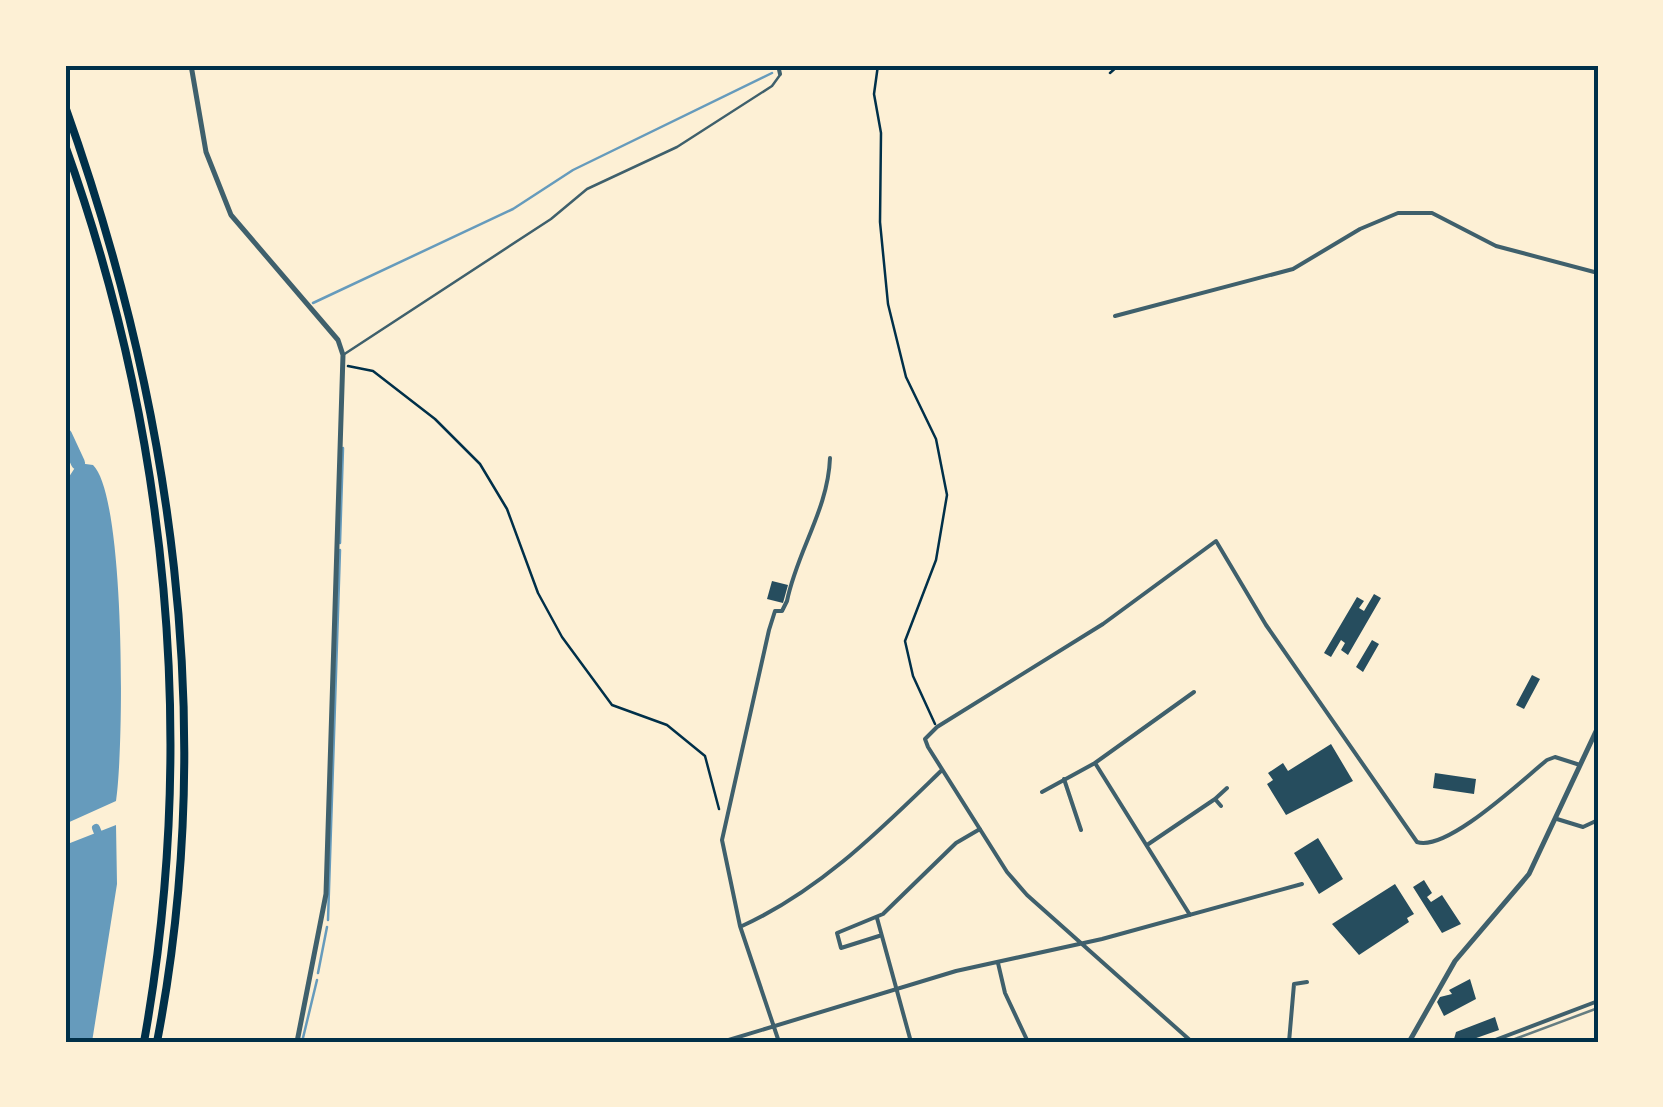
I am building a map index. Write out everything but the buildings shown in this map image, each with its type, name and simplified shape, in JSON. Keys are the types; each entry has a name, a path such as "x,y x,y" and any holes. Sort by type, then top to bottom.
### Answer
{"highway":[{"path":"65,106 117,266 144,369 176,577 185,783 171,953 157,1042"},
{"path":"65,145 126,350 149,465 168,626 170,817 144,1042"}],"street":[{"path":"191,65 206,152 231,215 338,340 342,355 326,894 297,1042"},
{"path":"778,65 780,74"},
{"path":"1115,316 1293,269 1360,229 1398,213 1432,213 1490,244 1598,273"},
{"path":"779,1042 740,926 722,825 769,630 775,610 782,611 814,518 828,494 830,458"},
{"path":"1192,1042 1027,895 980,829 925,739 936,727 1103,624 1216,542 1266,624 1416,842 1434,842 1480,815 1547,760 1554,757 1581,766"},
{"path":"1042,792 1095,763 1194,692"},
{"path":"1409,1042 1454,961 1529,874 1598,728"},
{"path":"1095,763 1190,915"},
{"path":"740,926 783,904 876,837 942,770"},
{"path":"1064,780 1081,830"},
{"path":"1147,846 1226,788"},
{"path":"1215,799 1221,806"},
{"path":"1557,819 1583,828 1598,820"},
{"path":"879,936 841,948 837,933 878,918 956,843 980,829"},
{"path":"722,1042 897,989 1302,884"},
{"path":"878,918 879,936 911,1042"},
{"path":"998,962 1006,993 1028,1042"},
{"path":"1289,1042 1294,984 1307,982"},
{"path":"1490,1042 1598,1002"},
{"path":"1300,1042 1340,1042"}],"lane":[{"path":"342,355 551,219 587,188 696,136 772,86 780,74"}],"path":[{"path":"878,65 874,94 881,133 880,222 888,304 906,378 936,439 947,495 936,560 905,641 908,659 936,727"},
{"path":"1110,74 1118,65"},
{"path":"358,366 373,371 425,410 480,464 508,509 538,593 562,638 612,705 667,725 705,756 719,809"}],"water":[{"path":"78,463 93,465 104,486 112,524 120,626 119,773 116,801 65,824 65,483"},
{"path":"116,825 117,884 92,1042 65,1042 65,845"}],"waterway":[{"path":"313,303 513,209 573,170 772,73"},
{"path":"65,435 78,463"},
{"path":"340,543 343,448"},
{"path":"328,920 340,550"},
{"path":"96,828 98,833"},
{"path":"318,973 327,927"},
{"path":"302,1042 317,980"}],"tram line":[{"path":"1507,1042 1598,1008"}]}
